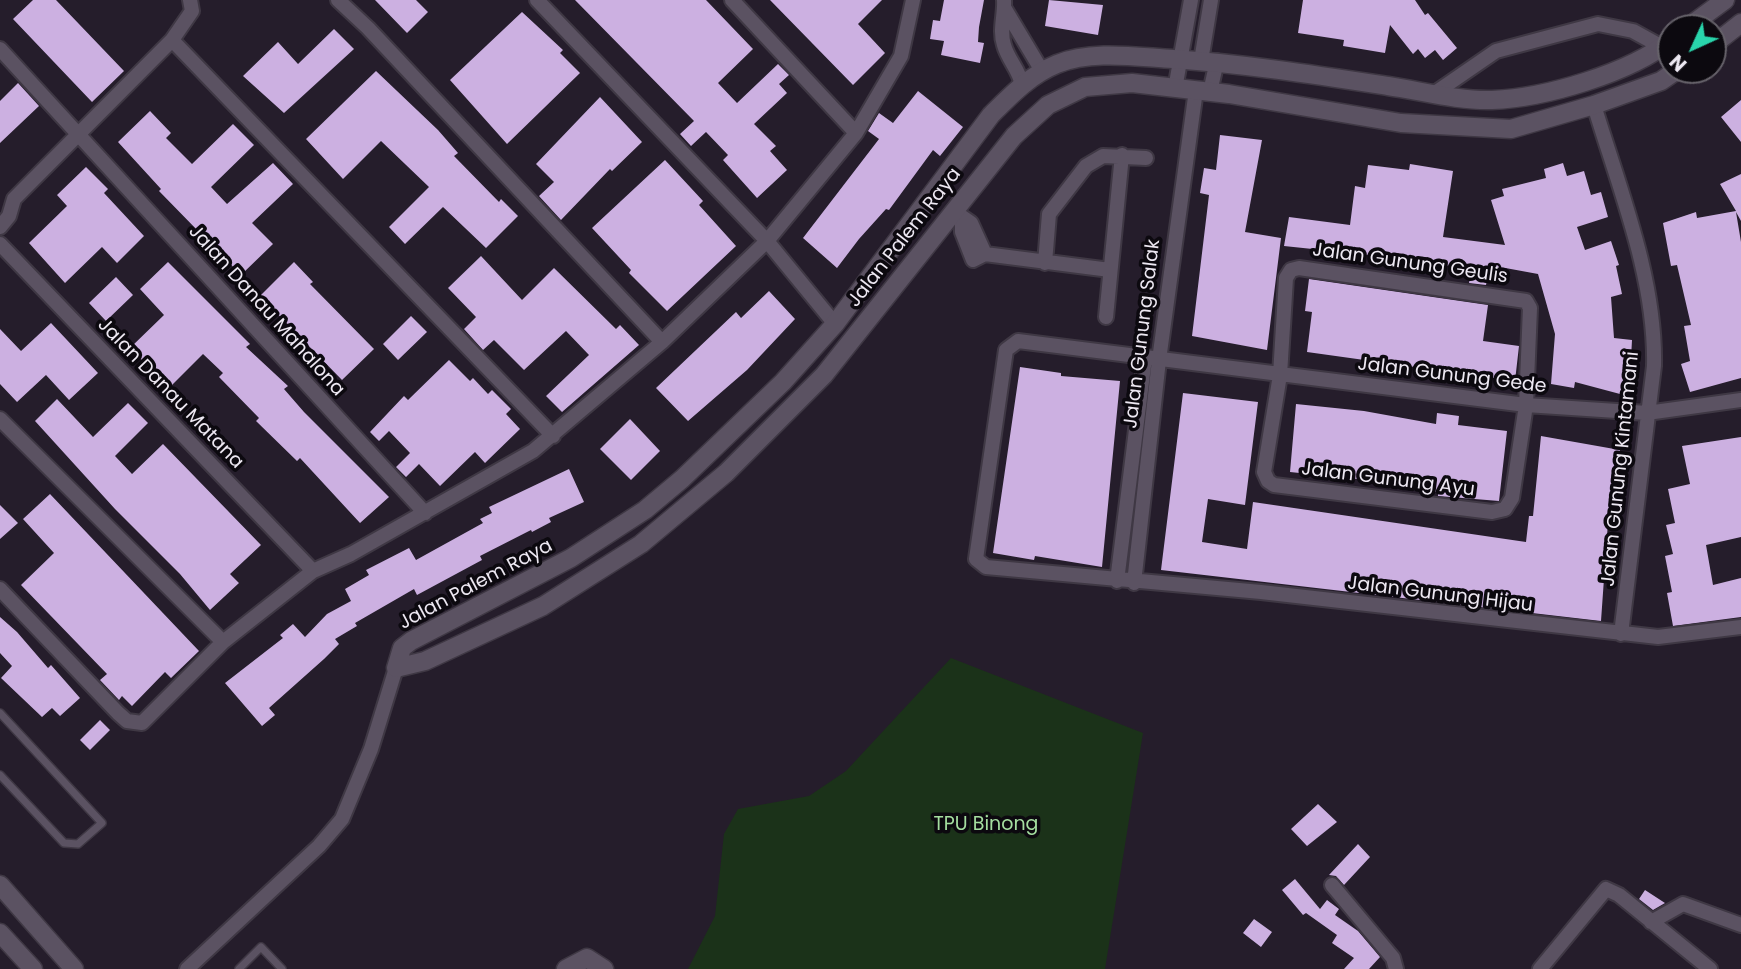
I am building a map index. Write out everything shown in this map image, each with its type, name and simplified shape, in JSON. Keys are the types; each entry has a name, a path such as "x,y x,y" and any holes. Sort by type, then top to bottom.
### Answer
{"street":[{"path":"0,227 9,216 7,200 172,40 192,10 190,0"},
{"path":"338,0 368,28 662,342"},
{"path":"537,0 767,241 835,324"},
{"path":"732,0 856,133"},
{"path":"0,589 118,713 135,724 147,720 223,642 313,571 425,513 554,436 662,342 767,241 856,133 901,56 913,0"},
{"path":"1175,89 1191,0"},
{"name":"Jalan Gunung Salak","path":"1116,581 1152,359 1209,61 1211,0"},
{"path":"1706,14 1725,0"},
{"path":"1005,5 1001,35 1005,50 1019,72 1021,85"},
{"path":"1005,5 1042,71"},
{"path":"1727,34 1741,23"},
{"name":"Jalan Palem Raya","path":"1435,93 1496,51 1598,24 1633,31 1657,40"},
{"path":"172,40 554,436"},
{"name":"Jalan Danau Mahalona","path":"0,48 425,513"},
{"name":"Jalan Palem Raya","path":"396,668 402,648 411,641 571,558 645,510 783,382 835,324 990,115 1021,85 1042,71 1082,58 1209,61 1493,100 1596,78 1644,59 1657,51"},
{"name":"Jalan Palem Raya","path":"396,668 425,661 543,606 652,535 726,473 824,374 958,214 1014,136 1048,105 1085,87 1132,83 1203,91 1401,123 1511,129 1594,105 1657,82"},
{"name":"Jalan Gunung Kintamani","path":"1594,105 1649,302 1654,345 1621,634"},
{"path":"1106,317 1122,155"},
{"path":"1045,263 1049,214 1086,166 1103,156 1146,158"},
{"path":"932,194 971,223 979,257 1110,270"},
{"name":"Jalan Danau Matana","path":"0,244 313,571"},
{"name":"Jalan Gunung Geulis","path":"1280,375 1286,278 1291,270 1299,268 1520,298 1530,308 1526,405"},
{"name":"Jalan Gunung Gede","path":"1116,581 986,567 976,559 1006,350 1010,346 1023,341 1526,405 1647,413 1741,400"},
{"name":"Jalan Gunung Salak","path":"1134,583 1152,359"},
{"name":"Jalan Gunung Ayu","path":"1280,375 1264,472 1268,481 1274,485 1492,512 1505,509 1512,498 1526,405"},
{"path":"0,419 223,642"},
{"name":"Jalan Gunung Hijau","path":"1116,581 1261,593 1621,634 1690,636 1741,627"},
{"path":"187,969 318,846 342,819 371,749 396,668"},
{"path":"0,885 74,969"},
{"path":"1332,885 1393,958 1396,969"},
{"path":"1540,969 1606,889 1619,895 1710,969"},
{"path":"1651,922 1683,904 1741,925"},
{"path":"0,933 33,969"},
{"path":"566,969 587,958 603,968"}],"lane":[{"path":"0,713 102,823 78,844 64,843 0,775"},
{"path":"239,969 261,947 282,969"}],"green space":[{"name":"TPU Binong","path":"951,658 1143,733 1105,969 688,969 715,916 724,834 738,809 809,796 846,771"}],"building":[{"path":"33,0 56,0 124,71 92,102 13,19"},
{"path":"375,0 416,0 428,12 407,33"},
{"path":"575,0 706,0 753,49 718,83 737,103 778,64 789,75 779,84 787,93 754,124 776,146 770,151 787,170 757,198 723,160 728,155 706,132 691,146 680,134 694,121"},
{"path":"770,0 882,0 858,24 885,53 853,85"},
{"path":"944,0 984,0 978,42 984,43 980,63 941,55 944,41 930,39 933,20 940,21"},
{"path":"1049,0 1103,5 1098,35 1045,26"},
{"path":"1303,0 1415,0 1425,15 1428,13 1457,48 1443,60 1435,50 1425,58 1418,49 1413,54 1390,25 1385,53 1343,46 1344,40 1298,33"},
{"path":"522,12 563,50 560,53 580,73 507,144 450,80"},
{"path":"334,29 354,49 284,113 243,76 278,42 298,64"},
{"path":"376,71 438,130 458,153 454,156 499,202 501,199 518,216 486,248 443,207 405,244 389,227 429,187 381,141 343,179 306,139"},
{"path":"18,83 39,106 0,143 0,101"},
{"path":"918,91 963,127 940,156 933,150 889,210 886,209 859,239 837,268 803,238 879,139 868,131 879,113 893,123"},
{"path":"600,97 642,142 612,171 610,169 561,220 539,196 554,182 536,164"},
{"path":"1741,100 1741,142 1721,117"},
{"path":"150,111 171,133 166,138 192,164 233,124 254,145 211,187 227,204 273,163 293,184 252,223 273,244 241,275 159,191 161,189 118,142"},
{"path":"1220,135 1262,140 1245,232 1281,238 1267,350 1192,336 1209,195 1200,193 1204,168 1216,170"},
{"path":"665,160 703,201 699,205 736,246 667,311 629,273 631,270 592,228"},
{"path":"1563,163 1567,176 1584,171 1591,195 1601,192 1608,217 1577,227 1585,250 1611,241 1619,265 1616,266 1622,294 1611,297 1614,338 1632,340 1631,359 1620,394 1575,382 1574,388 1551,384 1555,334 1538,274 1500,267 1499,271 1489,269 1486,285 1469,283 1471,270 1417,260 1284,246 1289,217 1350,225 1355,186 1365,188 1368,165 1409,170 1410,164 1453,171 1443,237 1505,245 1491,200 1504,196 1502,189 1546,178 1544,169"},
{"path":"86,167 108,189 104,193 144,236 117,263 102,247 65,283 29,243 67,206 57,195"},
{"path":"1741,174 1741,221 1736,212 1741,242 1741,378 1690,392 1681,364 1690,361 1684,326 1691,325 1677,265 1671,266 1663,223 1696,212 1697,218 1736,211 1720,184"},
{"path":"481,256 522,300 554,268 616,329 620,325 639,345 562,412 546,396 589,355 566,331 524,370 494,340 483,350 464,329 476,317 448,288"},
{"path":"168,262 250,344 246,347 288,386 284,389 304,412 389,497 360,523 300,458 297,461 256,421 259,418 219,377 223,373 203,354 169,388 130,348 164,315 140,289"},
{"path":"294,262 313,282 310,284 374,349 342,380 260,296"},
{"path":"116,277 133,295 106,321 89,303"},
{"path":"1309,279 1488,305 1483,341 1519,346 1515,381 1307,352 1312,312 1305,311"},
{"path":"769,291 795,319 747,370 688,421 656,388 736,312 741,318"},
{"path":"411,316 427,332 398,360 383,344"},
{"path":"51,323 98,373 69,400 46,375 17,402 0,384 0,329 21,351"},
{"path":"449,360 470,381 473,378 488,394 492,390 511,409 506,414 520,429 485,463 475,452 440,486 419,464 406,477 396,467 410,453 389,431 379,441 370,432 404,396 408,400"},
{"path":"1020,367 1061,373 1061,376 1120,381 1102,567 1035,556 1034,560 993,553"},
{"path":"1183,393 1258,402 1245,505 1208,499 1202,542 1247,549 1253,502 1526,542 1529,516 1533,516 1541,436 1620,450 1608,522 1601,621 1161,570"},
{"path":"57,399 93,437 128,403 148,423 115,456 132,474 163,444 261,545 230,574 239,583 210,610 180,574 115,509 35,421"},
{"path":"1296,404 1364,411 1436,424 1437,413 1459,416 1458,425 1507,431 1499,501 1438,496 1438,492 1403,487 1404,484 1290,472"},
{"path":"630,419 660,451 631,480 600,449"},
{"path":"1741,437 1741,537 1706,545 1713,585 1741,578 1741,617 1673,626 1667,593 1672,592 1665,556 1673,554 1666,525 1675,523 1668,489 1690,484 1682,446"},
{"path":"569,469 584,502 549,518 551,522 532,532 531,530 480,556 482,560 417,595 414,589 355,623 357,626 335,639 339,644 324,659 269,708 275,715 262,726 225,683 283,638 280,635 293,624 305,637 327,614 351,601 345,589 369,575 366,570 409,548 416,560 483,523 480,519 492,513 489,507"},
{"path":"50,494 199,651 171,678 165,672 132,706 122,696 119,700 100,680 107,674 21,585 54,553 23,519"},
{"path":"0,505 18,523 0,539"},
{"path":"0,617 48,668 51,665 80,698 60,716 52,708 42,717 1,678 12,666 0,653"},
{"path":"100,720 110,730 90,750 80,740"},
{"path":"1318,804 1337,822 1307,846 1291,829"},
{"path":"1358,844 1370,857 1344,885 1336,876 1329,875"},
{"path":"1295,879 1320,909 1327,900 1339,909 1335,915 1358,931 1380,957 1369,969 1344,969 1354,958 1332,943 1337,935 1306,913 1303,915 1282,890"},
{"path":"1645,890 1665,903 1653,910 1639,899"},
{"path":"1254,919 1272,932 1261,947 1243,933"}]}
